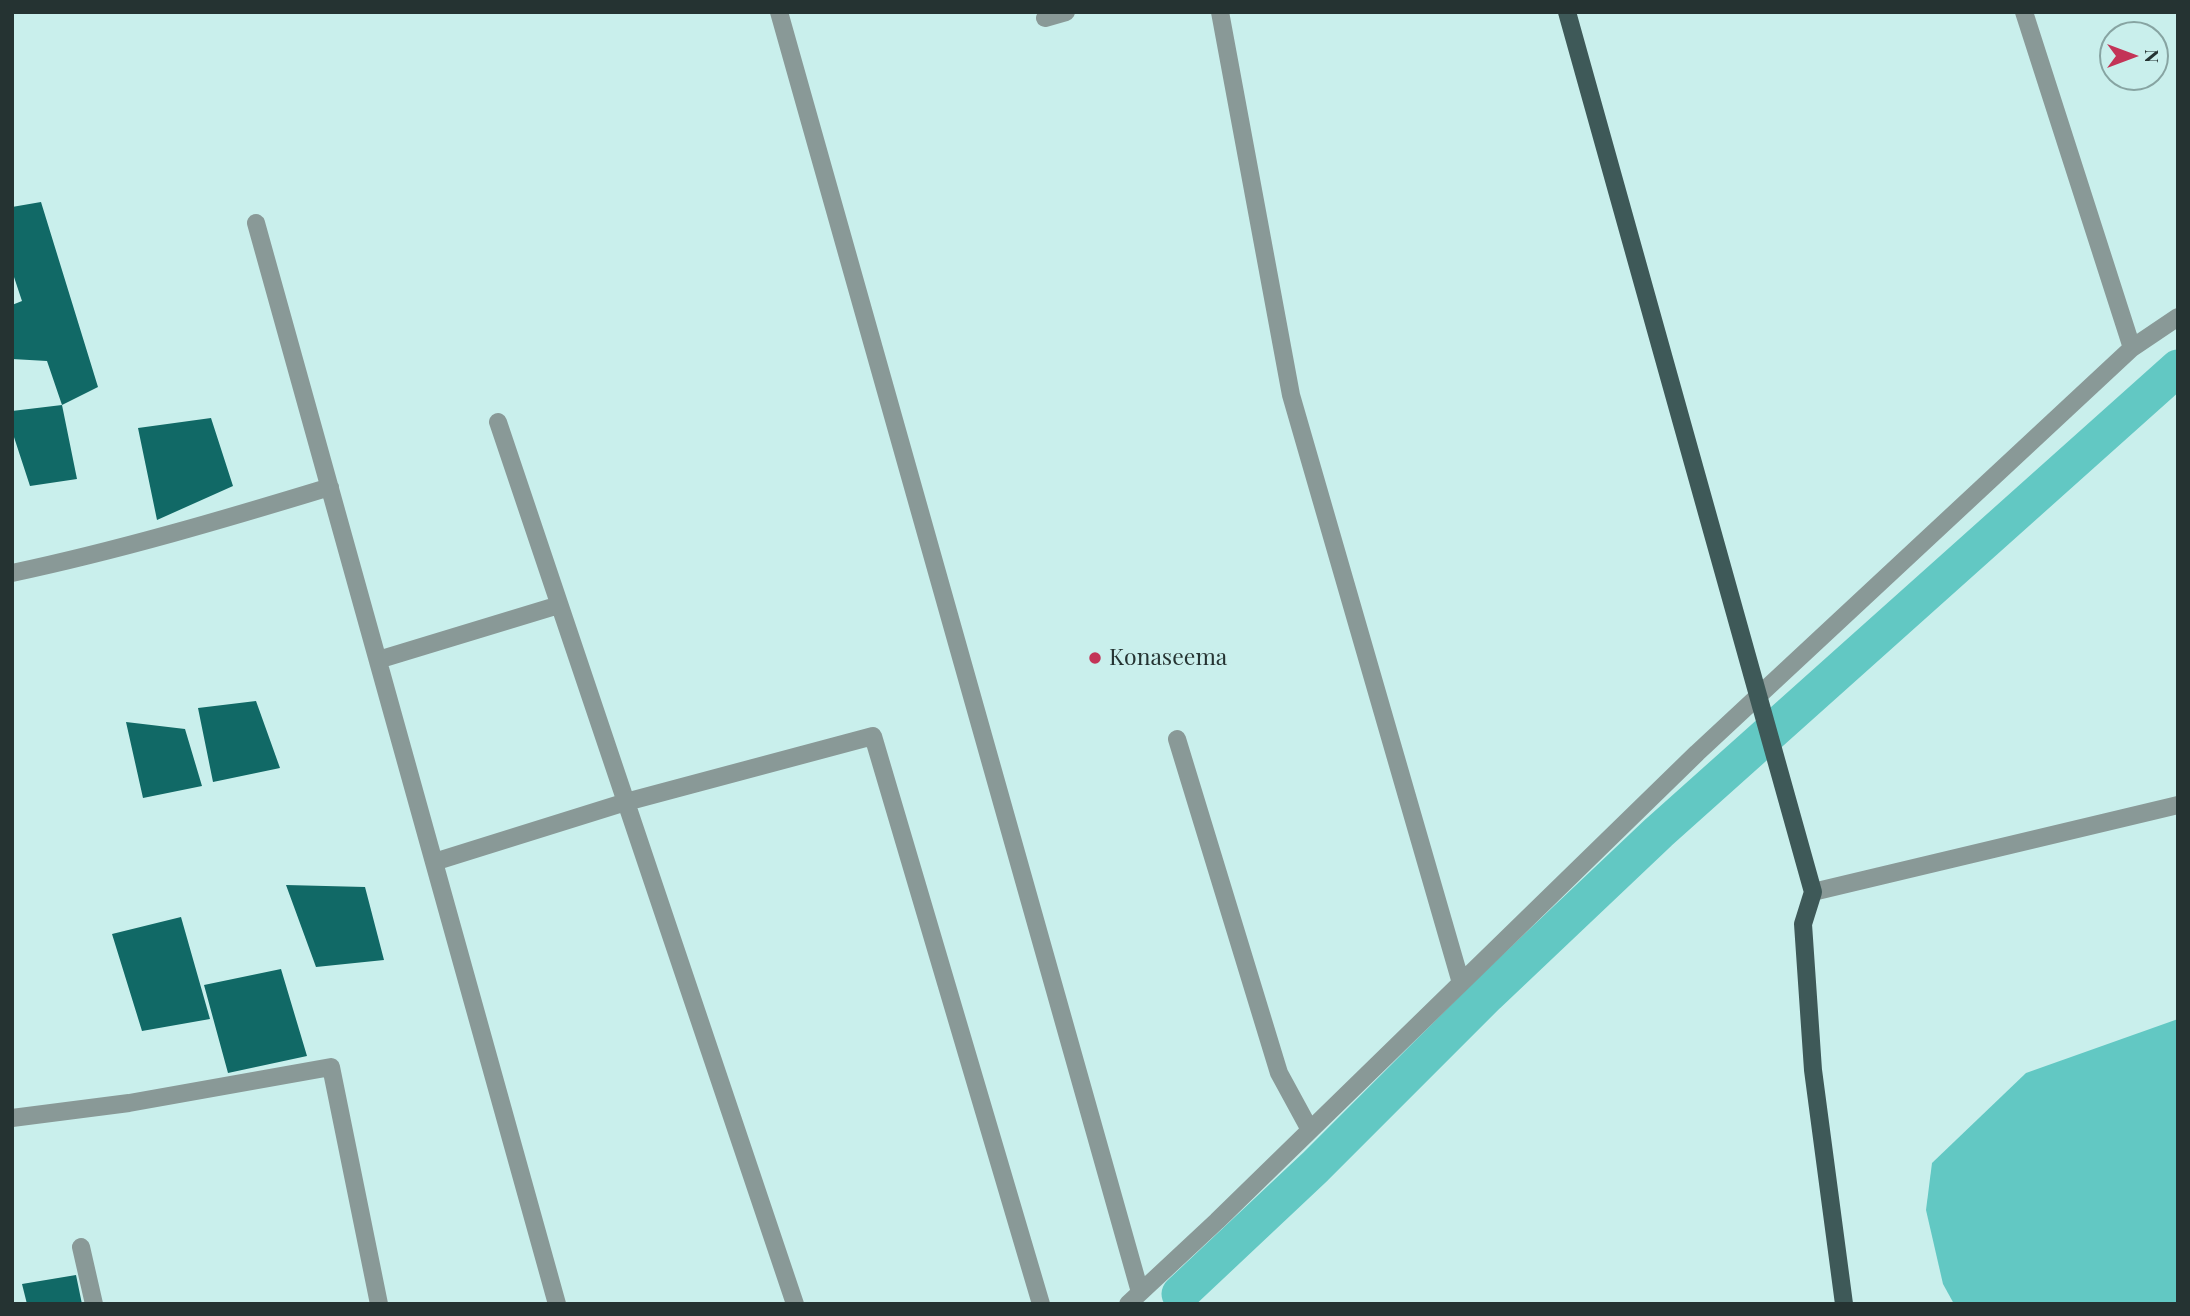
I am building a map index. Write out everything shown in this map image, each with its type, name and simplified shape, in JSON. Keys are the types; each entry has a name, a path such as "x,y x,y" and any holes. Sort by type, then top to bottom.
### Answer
{"main road":[{"path":"1567,12 1813,892 1803,924 1813,1070 1844,1304"}],"street":[{"path":"779,12 1134,1298 1760,696 2132,348 2178,317"},
{"path":"1045,18 1066,12"},
{"path":"1220,12 1291,395 1461,983"},
{"path":"2024,12 2132,348"},
{"path":"256,223 557,1304"},
{"path":"498,422 795,1304"},
{"path":"12,573 158,537 330,487"},
{"path":"378,660 559,605"},
{"path":"434,862 626,802 873,736 1041,1304"},
{"path":"1177,739 1279,1073 1310,1130"},
{"path":"1813,892 2178,805"},
{"path":"12,1118 129,1103 331,1067 379,1304"},
{"path":"81,1247 93,1304"}],"water":[{"path":"2178,1019 2178,1304 1954,1304 1943,1284 1926,1210 1932,1163 2026,1073"}],"building":[{"path":"41,202 98,387 62,405 47,361 12,359 12,305 22,301 12,271 12,207"},
{"path":"62,405 77,479 30,486 12,431 12,411"},
{"path":"211,418 233,486 157,520 138,428"},
{"path":"256,701 280,768 213,782 198,708"},
{"path":"126,722 185,729 202,786 143,798"},
{"path":"286,885 365,887 384,960 316,967"},
{"path":"181,917 210,1019 142,1031 112,934"},
{"path":"281,969 307,1056 228,1073 204,985"},
{"path":"76,1275 82,1304 27,1304 22,1284"}],"waterway":[{"path":"1180,1294 1315,1167 1487,995 1659,832 2178,368"}],"place":[{"name":"Konaseema","path":"1095,658"}]}
